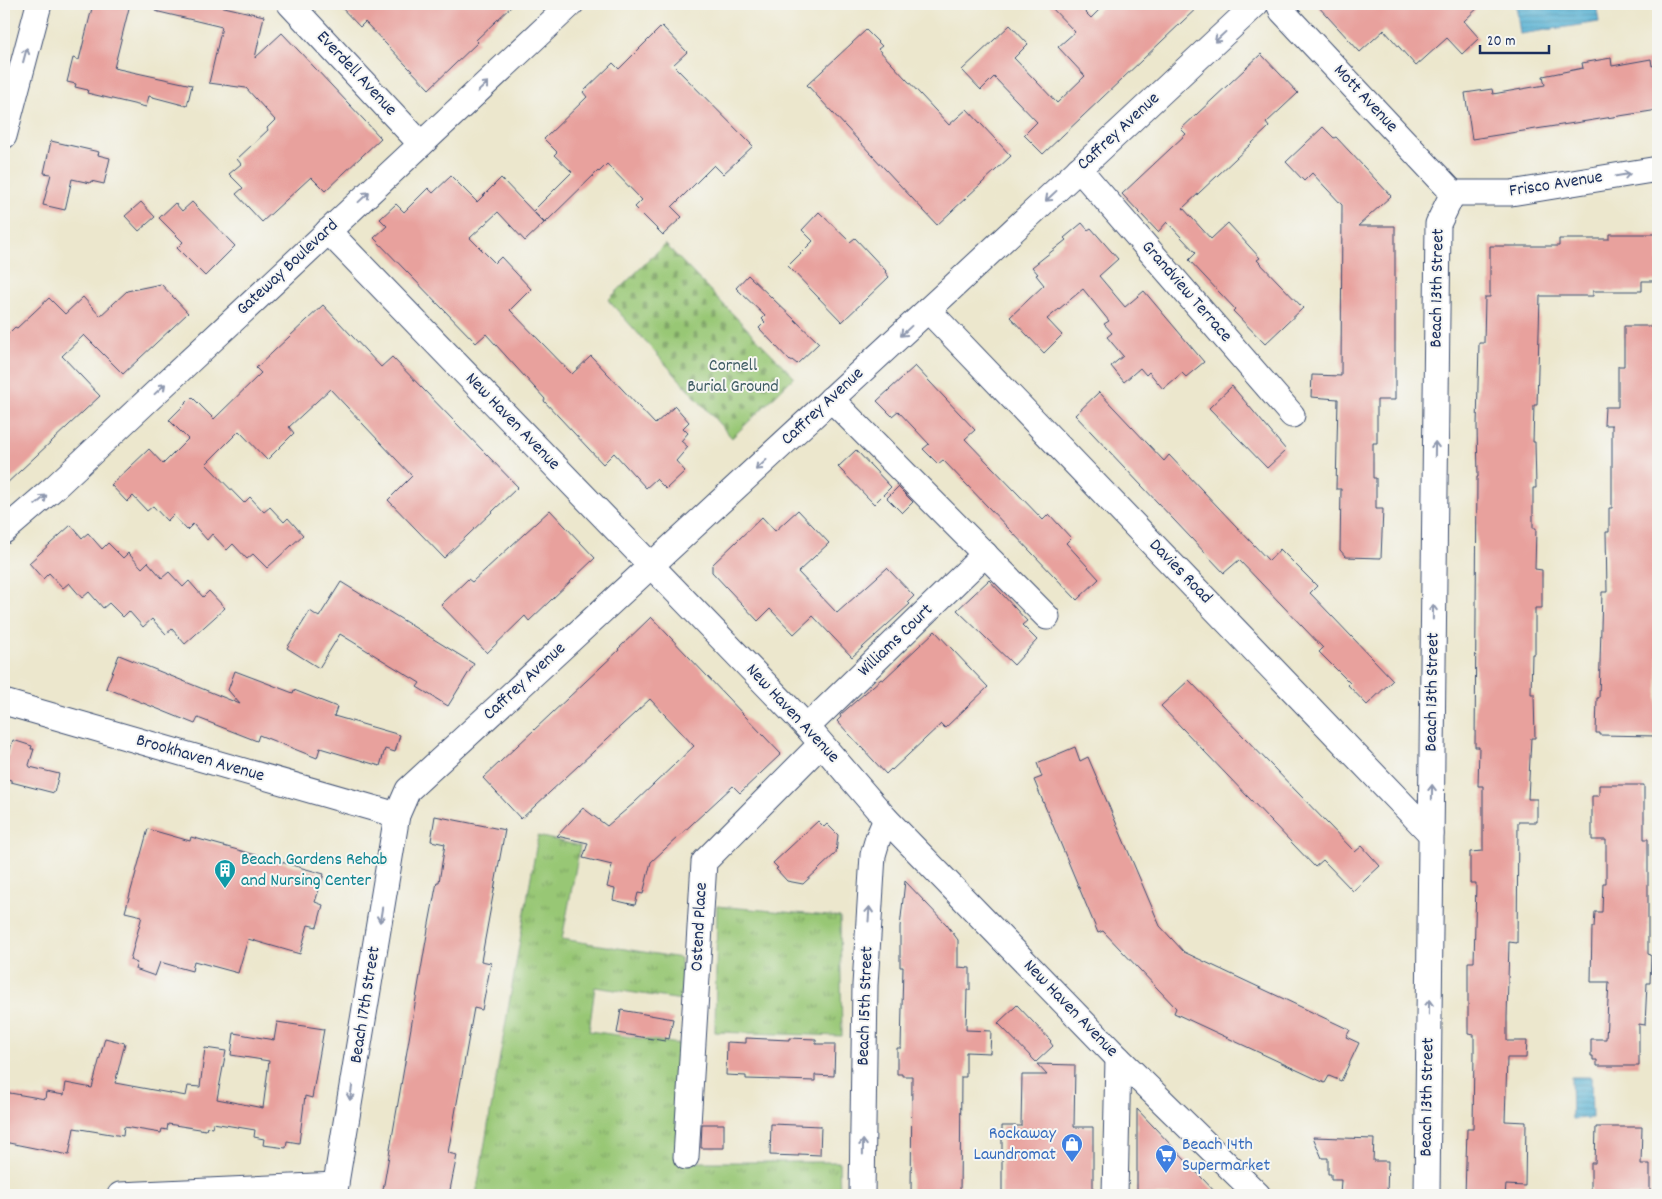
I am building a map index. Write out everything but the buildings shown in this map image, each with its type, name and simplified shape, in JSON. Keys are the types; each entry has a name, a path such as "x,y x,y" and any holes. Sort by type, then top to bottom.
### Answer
{"street":[{"path":"4,136 39,4"},
{"name":"Everdell Avenue","path":"290,4 421,144"},
{"name":"Gateway Boulevard","path":"4,531 54,488 571,4"},
{"name":"Caffrey Avenue","path":"397,815 408,790 651,567 1256,4"},
{"name":"Mott Avenue","path":"1279,4 1282,11 1453,193"},
{"name":"Grandview Terrace","path":"1079,169 1292,415"},
{"name":"Frisco Avenue","path":"1453,193 1511,193 1658,169"},
{"name":"Beach 13th Street","path":"1427,1195 1438,224 1453,193"},
{"name":"New Haven Avenue","path":"328,231 814,736 886,819 1118,1058 1258,1195"},
{"name":"Davies Road","path":"928,310 1431,834"},
{"path":"831,399 1047,617"},
{"name":"Williams Court","path":"814,736 985,554"},
{"name":"Brookhaven Avenue","path":"4,702 397,815"},
{"name":"Ostend Place","path":"686,1157 704,862 814,736"},
{"name":"Beach 17th Street","path":"335,1190 397,815"},
{"name":"Beach 15th Street","path":"862,1195 865,985 873,855 886,819"},
{"path":"1115,1195 1118,1058"},
{"path":"120,1195 335,1190"}],"green space":[{"name":"Cornell Burial Ground","path":"665,244 794,377 732,438 608,300"},
{"path":"538,836 580,846 562,939 681,958 682,1000 595,987 589,1031 686,1045 681,1162 839,1162 840,1195 476,1195"},
{"path":"717,906 840,917 842,1036 715,1032"}],"water":[{"path":"1516,4 1596,4 1599,22 1520,34"},
{"path":"1571,1077 1591,1077 1592,1118 1572,1119"}],"place":[{"name":"Beach Gardens Rehab and Nursing Center","path":"225,889"},
{"name":"Rockaway Laundromat","path":"1072,1163"},
{"name":"Beach 14th Supermarket","path":"1166,1174"}]}
